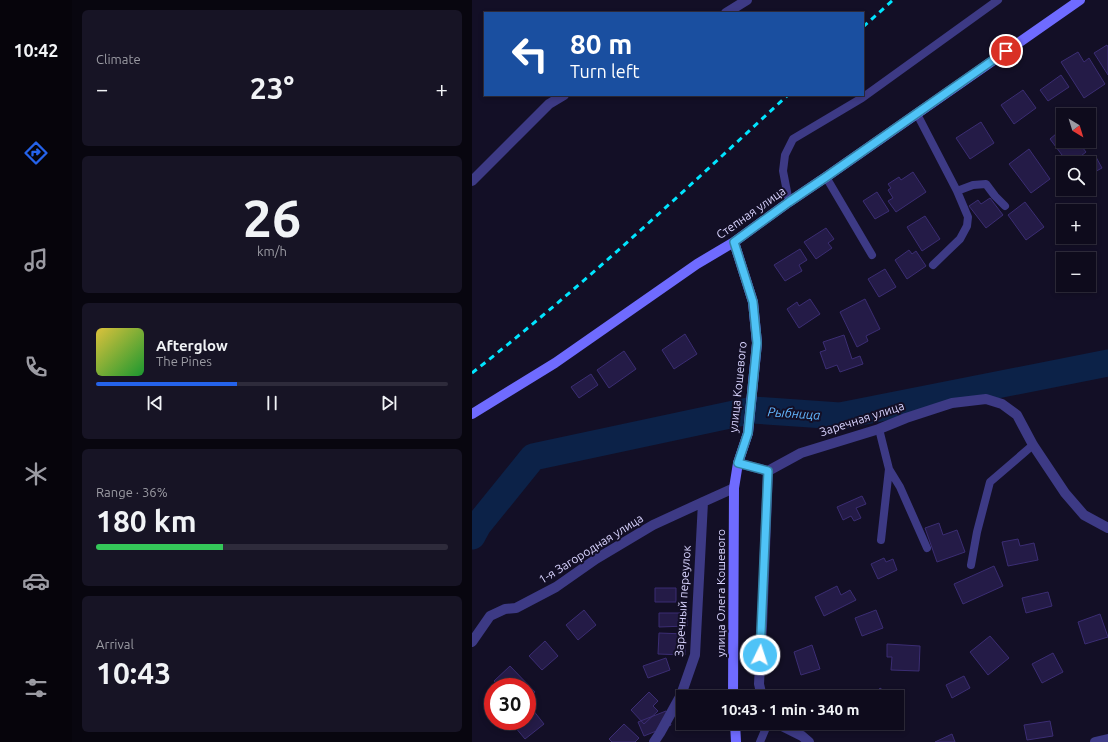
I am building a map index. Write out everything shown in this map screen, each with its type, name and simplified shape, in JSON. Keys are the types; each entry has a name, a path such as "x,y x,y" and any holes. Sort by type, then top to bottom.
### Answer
{"main road":[{"name":"Степная улица","path":"472,414 555,363 697,264 734,242 789,202 1080,0"},
{"name":"улица Кошевого","path":"734,242 753,302 757,343 748,433 738,463 734,488"},
{"name":"улица Олега Кошевого","path":"733,690 734,488"},
{"path":"735,730 736,742"}],"street":[{"path":"728,12 748,0"},
{"path":"472,181 549,104 562,96"},
{"name":"Заречная улица","path":"768,471 801,453 879,429 906,418 952,403 986,399 1002,404 1017,415 1033,445 1065,493 1084,514 1108,528"},
{"path":"738,463 768,471 759,684 760,690"},
{"name":"1-я Загородная улица","path":"472,642 490,616 505,609 516,608 556,587 596,559 653,525 734,488"},
{"name":"Заречный переулок","path":"654,742 681,695 695,655 703,502"},
{"path":"790,730 802,736 809,742"},
{"path":"1095,742 1108,739"}],"lane":[{"path":"789,202 783,171 785,155 793,139 862,98 998,0"},
{"path":"917,114 957,191 968,217 967,226 960,239 933,265"},
{"path":"826,177 872,255"},
{"path":"957,191 973,185 986,184 1005,206"},
{"path":"879,429 889,469 900,487 928,548"},
{"path":"971,565 977,532 990,482 1033,445"},
{"path":"881,540 889,469"},
{"path":"760,742 765,730"}],"building":[{"path":"1107,45 1108,47 1108,75 1094,53"},
{"path":"1078,52 1084,62 1089,58 1105,84 1084,98 1061,62"},
{"path":"1061,75 1069,87 1048,101 1040,90"},
{"path":"1023,90 1036,108 1014,124 1001,105"},
{"path":"981,122 994,143 970,159 956,138"},
{"path":"1056,134 1056,147 1050,139"},
{"path":"1057,148 1083,148 1086,152 1081,156 1063,156"},
{"path":"1029,149 1050,179 1031,193 1009,164"},
{"path":"1096,157 1102,168 1096,171"},
{"path":"913,172 926,192 896,212 888,201 893,198 888,190 891,188 888,184 899,177 901,180"},
{"path":"877,192 889,211 875,219 863,201"},
{"path":"990,198 1003,215 986,228 969,206 978,200 981,204"},
{"path":"1025,202 1044,227 1026,240 1008,215"},
{"path":"925,216 940,239 922,251 907,227"},
{"path":"826,228 834,239 828,243 832,248 816,259 804,242"},
{"path":"800,249 807,260 799,265 802,271 785,281 774,265"},
{"path":"909,250 912,254 916,251 926,266 907,279 895,260"},
{"path":"885,269 896,287 879,297 868,279"},
{"path":"810,299 820,314 799,328 787,309 797,302 799,306"},
{"path":"865,299 880,329 866,336 868,341 857,347 840,312"},
{"path":"685,334 697,354 674,369 662,350"},
{"path":"844,335 852,359 860,356 863,364 840,372 837,365 826,369 820,352 826,350 823,342"},
{"path":"624,351 636,369 609,388 597,370"},
{"path":"591,374 598,385 579,398 571,387"},
{"path":"862,496 866,504 856,508 861,518 854,521 851,516 843,520 837,507"},
{"path":"939,523 943,535 957,530 965,552 937,562 925,528"},
{"path":"1018,539 1020,546 1034,543 1038,560 1008,566 1002,542"},
{"path":"884,558 886,562 893,559 897,570 878,579 871,564"},
{"path":"994,566 1003,586 963,604 954,584"},
{"path":"837,586 841,595 850,590 856,600 824,616 815,597"},
{"path":"655,588 676,588 676,602 655,602"},
{"path":"1048,592 1052,606 1026,613 1022,598"},
{"path":"584,610 596,625 578,640 566,625"},
{"path":"876,610 883,628 862,636 855,618"},
{"path":"659,613 687,613 687,626 659,627"},
{"path":"1100,614 1108,637 1085,644 1078,622"},
{"path":"659,633 685,634 685,655 658,654"},
{"path":"990,636 1009,658 988,675 970,652"},
{"path":"545,641 558,656 542,670 529,656"},
{"path":"887,644 920,646 919,671 891,670 892,657 887,657"},
{"path":"812,645 820,669 801,675 794,652"},
{"path":"1053,653 1063,672 1042,683 1032,664"},
{"path":"666,658 670,670 648,678 643,666"},
{"path":"510,666 522,678 497,678"},
{"path":"964,676 970,688 952,698 946,685"},
{"path":"649,692 658,701 653,706 658,711 644,724 631,710"},
{"path":"666,711 671,725 644,736 638,722"},
{"path":"536,714 544,724 525,739 518,730 536,730"},
{"path":"1050,721 1053,736 1027,740 1024,725"},
{"path":"624,724 639,738 635,742 612,742 609,739"},
{"path":"952,734 955,742 935,742"}],"waterway":[{"name":"Рыбница","path":"472,536 478,525 533,457 753,410 840,416 1108,363"}],"railway":[{"path":"864,26 893,0"},
{"path":"472,373 594,272 787,96"}],"route":[{"path":"760,655 768,471 738,463 748,433 757,343 753,302 734,242 1006,51"}]}
